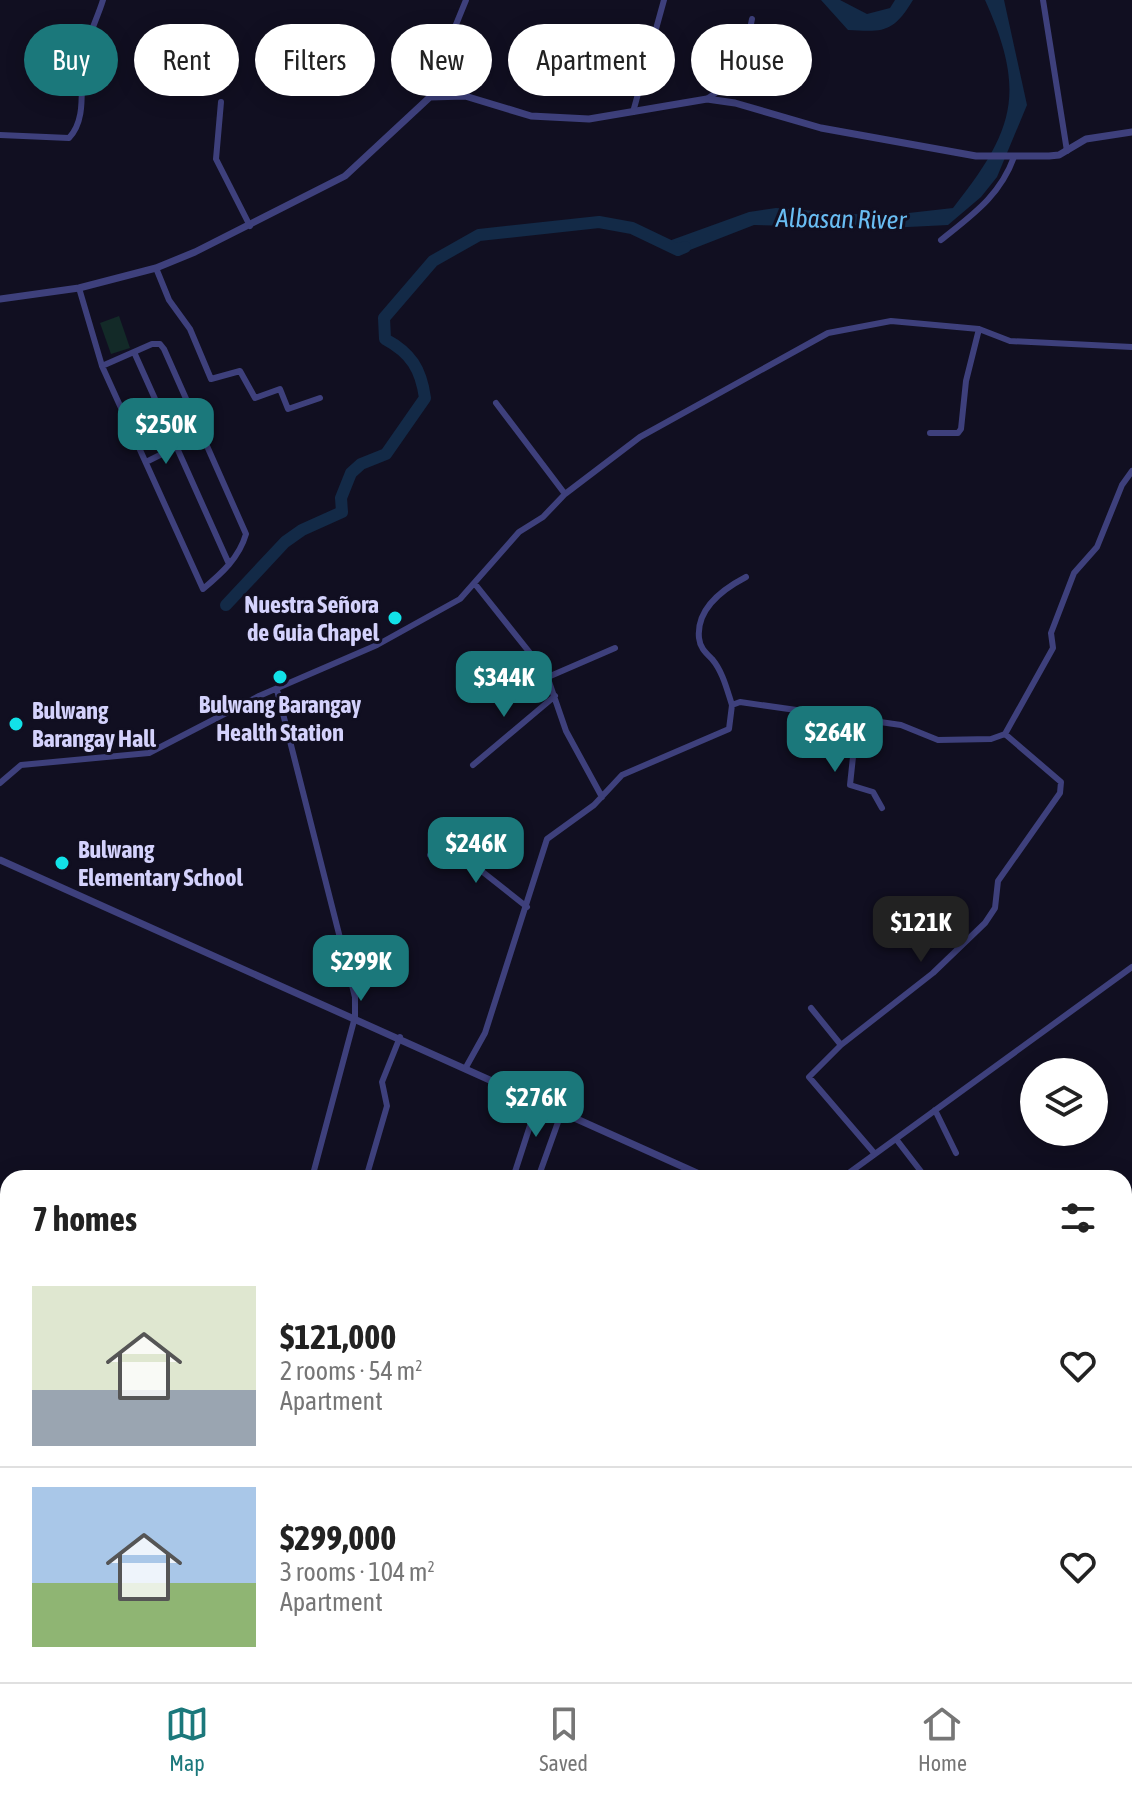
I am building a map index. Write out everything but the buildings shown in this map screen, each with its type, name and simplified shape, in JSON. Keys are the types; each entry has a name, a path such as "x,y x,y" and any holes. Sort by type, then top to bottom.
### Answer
{"street":[{"path":"0,135 69,138 75,132 84,93 83,61 103,0"},
{"path":"0,299 79,288 156,268 250,226 345,176 430,97 435,76 466,0"},
{"path":"633,112 664,0"},
{"path":"1043,0 1067,151"},
{"path":"707,99 738,77 747,59 752,19"},
{"path":"430,97 465,96 531,116 589,119 707,99 735,103 821,128 976,156 1049,156 1067,151 1086,139 1132,132"},
{"path":"221,102 216,159 250,226"},
{"path":"941,240 989,202 1007,176 1014,157"},
{"path":"156,268 169,300 190,329 211,379 240,371 255,398 280,389 288,409 320,398"},
{"path":"79,288 102,366 203,589 230,565 243,546 246,534 164,349 160,344 152,344 102,366"},
{"path":"0,783 21,765 149,753 377,645 460,599 519,532 543,517 565,494 672,416 828,333 891,321 979,329 1010,341 1132,347"},
{"path":"930,433 958,433 961,429 966,381 979,329"},
{"path":"134,352 175,449 230,565"},
{"path":"496,403 565,494"},
{"path":"146,462 200,435"},
{"path":"732,705 740,702 901,725 938,740 991,739 1005,734 1053,648 1051,633 1074,573 1097,547 1122,485 1132,471"},
{"path":"465,1069 485,1033 547,839 602,797 622,775 729,729 732,705 718,666 702,649 698,637 706,611 717,593 746,577"},
{"path":"475,584 535,655 548,677 566,731 602,797"},
{"path":"548,677 615,648"},
{"path":"277,690 352,977 355,1017 314,1170"},
{"path":"473,765 555,696"},
{"path":"862,721 855,738 850,785 873,792 882,808"},
{"path":"875,1154 809,1079 811,1073 841,1045 933,973 985,923 995,908 998,881 1060,793 1061,782 1005,734"},
{"path":"430,855 479,869 527,907"},
{"path":"0,860 400,1037 683,1170"},
{"path":"853,1170 1132,967"},
{"path":"811,1008 841,1045"},
{"path":"368,1170 387,1106 382,1082 400,1037"},
{"path":"516,1170 538,1101"},
{"path":"935,1110 956,1153"},
{"path":"541,1170 562,1111"},
{"path":"896,1139 920,1170"}],"green space":[{"path":"119,316 130,348 111,354 100,323"}],"water":[{"path":"821,0 840,0 867,14 890,8 895,0 913,0 893,25 871,31 848,30"},
{"path":"985,0 1004,0 1027,105 997,177 981,197 948,225 888,228 754,225 677,255 666,242 749,212 776,208 882,216 953,208 990,156 1008,110 1006,61"}],"waterway":[{"name":"Albasan River","path":"226,605 285,542 302,530 342,512 341,498 351,473 361,464 386,454 425,398 413,363 402,350 385,339 384,318 433,261 479,235 599,222 632,228 678,250 685,247"}],"place":[{"name":"Nuestra Señora de Guia Chapel","path":"395,618"},
{"name":"Bulwang Barangay Health Station","path":"280,677"},
{"name":"Bulwang Barangay Hall","path":"16,724"},
{"name":"Bulwang Elementary School","path":"62,863"}]}
